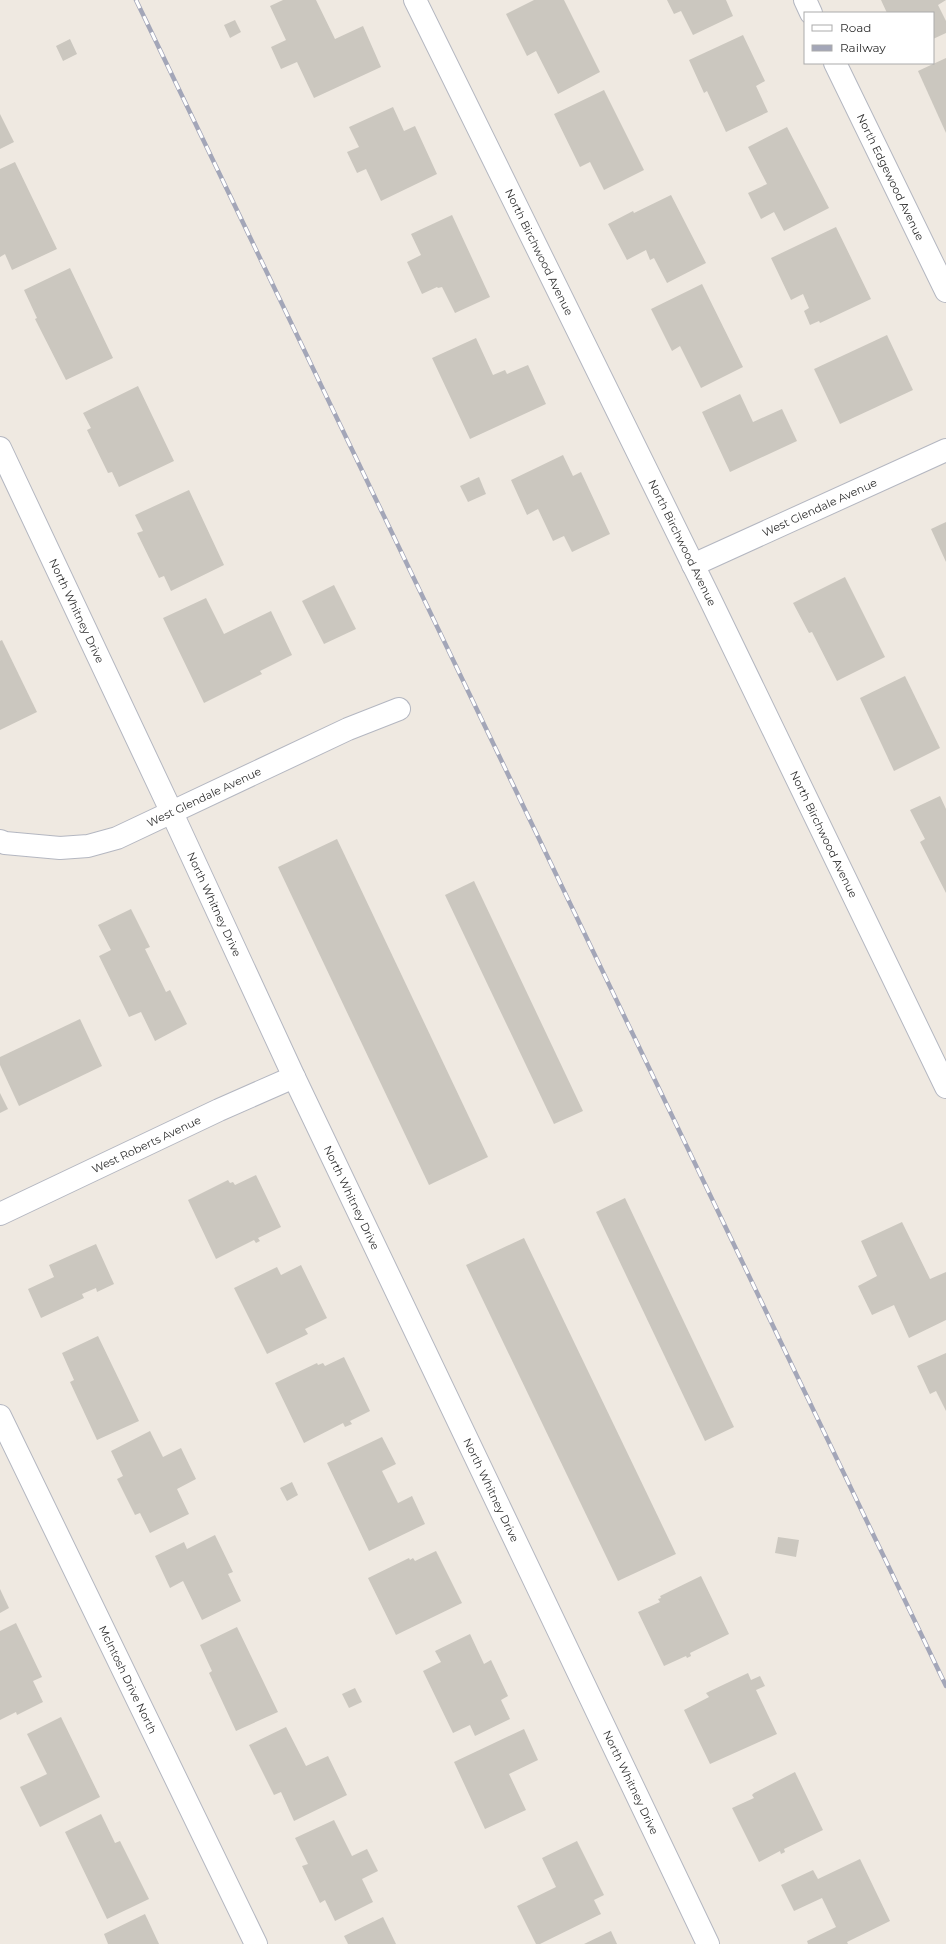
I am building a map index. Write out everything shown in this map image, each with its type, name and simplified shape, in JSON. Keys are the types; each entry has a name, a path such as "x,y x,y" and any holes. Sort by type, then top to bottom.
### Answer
{"street":[{"name":"North Birchwood Avenue","path":"415,0 693,565 946,1087"},
{"path":"805,0 811,12"},
{"name":"North Edgewood Avenue","path":"835,64 946,291"},
{"name":"North Whitney Drive","path":"0,448 172,813 294,1077 708,1944"},
{"name":"West Glendale Avenue","path":"693,565 946,450"},
{"name":"West Glendale Avenue","path":"0,841 35,846 88,846 118,838 348,729 399,709"},
{"name":"West Roberts Avenue","path":"0,1214 294,1077"},
{"name":"McIntosh Drive North","path":"0,1416 256,1944"}],"building":[{"path":"283,0 316,0 335,39 363,26 381,67 314,98 297,62 281,69 271,47 286,40 270,6"},
{"path":"534,0 564,0 600,72 558,94 536,51 527,56 506,14"},
{"path":"667,0 726,0 733,16 693,35 681,11 674,14"},
{"path":"881,0 946,0 938,5 946,21 946,33 934,39 934,12 887,12"},
{"path":"235,20 241,32 230,38 224,25"},
{"path":"743,35 765,81 756,86 768,112 726,132 707,91 704,93 689,60"},
{"path":"70,39 77,54 63,61 56,46"},
{"path":"946,58 946,133 918,71"},
{"path":"604,90 644,170 604,190 590,162 580,167 554,114"},
{"path":"393,107 404,131 415,126 437,174 381,201 366,169 357,173 347,152 359,147 349,127"},
{"path":"0,114 14,142 0,149"},
{"path":"787,127 829,208 784,231 774,212 761,219 748,193 767,184 748,147"},
{"path":"15,162 57,249 12,270 5,254 0,257 0,169"},
{"path":"671,195 706,263 667,283 654,258 650,260 646,250 627,260 608,224 633,211 634,213"},
{"path":"452,215 490,297 455,313 442,287 437,287 422,294 407,262 421,255 411,234"},
{"path":"836,227 871,299 820,323 819,321 810,325 804,311 809,308 803,294 791,300 771,258"},
{"path":"70,268 113,358 66,380 35,319 37,318 24,290"},
{"path":"702,284 743,367 701,388 680,346 672,351 651,309"},
{"path":"887,335 913,390 840,424 814,369"},
{"path":"476,338 493,375 505,370 507,374 528,365 546,404 470,439 432,358"},
{"path":"138,386 174,461 119,487 112,472 108,473 87,430 91,428 83,413"},
{"path":"740,394 753,422 782,409 797,441 730,472 702,412"},
{"path":"563,455 573,476 581,472 610,534 572,552 564,536 553,541 538,509 527,515 511,480"},
{"path":"479,477 486,494 468,502 460,486"},
{"path":"189,490 224,565 171,591 164,576 159,578 137,533 143,531 135,515"},
{"path":"946,522 946,562 931,529"},
{"path":"845,577 885,657 837,681 812,632 809,633 793,603"},
{"path":"334,585 356,629 324,644 302,601"},
{"path":"206,598 224,634 271,611 292,655 260,671 262,674 204,703 163,618"},
{"path":"2,640 37,712 0,730 0,641"},
{"path":"905,676 940,748 894,771 860,698"},
{"path":"940,796 946,809 946,893 920,842 925,839 910,810"},
{"path":"337,839 488,1157 429,1185 278,867"},
{"path":"474,881 583,1111 554,1124 445,895"},
{"path":"131,909 150,947 145,949 166,992 170,990 187,1024 155,1041 141,1012 129,1017 99,956 111,950 98,925"},
{"path":"80,1019 102,1066 19,1106 0,1065 0,1057"},
{"path":"0,1093 8,1109 0,1113"},
{"path":"256,1175 281,1227 258,1238 260,1241 256,1243 254,1240 216,1259 188,1200 228,1180 230,1183 233,1182 235,1185"},
{"path":"625,1198 734,1427 705,1441 596,1212"},
{"path":"902,1222 930,1279 946,1272 946,1320 909,1338 894,1305 872,1315 858,1286 877,1276 861,1241"},
{"path":"524,1238 676,1554 618,1581 466,1265"},
{"path":"96,1244 114,1284 97,1292 96,1288 82,1294 84,1298 41,1318 28,1289 54,1277 49,1265"},
{"path":"301,1265 327,1318 305,1329 308,1334 267,1354 234,1288 277,1267 281,1275"},
{"path":"98,1336 139,1421 97,1440 70,1382 74,1380 62,1353"},
{"path":"946,1353 946,1411 936,1391 930,1394 917,1366"},
{"path":"344,1357 370,1411 350,1421 352,1424 345,1427 343,1423 304,1443 275,1383 317,1363 318,1365 323,1363 325,1366"},
{"path":"150,1431 163,1457 181,1448 196,1479 177,1489 189,1514 150,1533 140,1513 135,1515 117,1479 123,1476 111,1451"},
{"path":"382,1437 396,1464 382,1471 398,1503 412,1496 425,1524 369,1551 327,1463"},
{"path":"292,1482 298,1495 287,1501 280,1488"},
{"path":"215,1535 233,1572 228,1574 241,1601 202,1620 183,1581 170,1588 155,1556 184,1542 187,1549"},
{"path":"778,1537 799,1540 796,1557 775,1553"},
{"path":"436,1551 462,1603 396,1635 368,1578 409,1558 410,1560 413,1558 415,1561"},
{"path":"701,1576 729,1634 690,1653 691,1656 687,1658 686,1656 664,1666 638,1612 660,1602 658,1599 661,1598 660,1596"},
{"path":"0,1589 9,1608 0,1613"},
{"path":"16,1623 42,1677 33,1681 43,1702 17,1715 16,1712 0,1720 0,1631"},
{"path":"237,1627 278,1712 236,1731 209,1673 212,1671 200,1645"},
{"path":"470,1634 484,1664 491,1660 508,1696 501,1700 510,1719 475,1736 470,1725 453,1733 423,1671 441,1662 435,1651"},
{"path":"748,1673 751,1680 760,1676 765,1686 756,1690 777,1734 710,1764 684,1710 709,1697 706,1693"},
{"path":"355,1688 362,1702 349,1708 342,1694"},
{"path":"61,1717 100,1797 40,1827 20,1787 47,1774 27,1734"},
{"path":"286,1727 306,1766 328,1756 347,1795 294,1821 281,1792 274,1795 249,1745"},
{"path":"524,1729 538,1760 509,1774 526,1810 485,1829 454,1762"},
{"path":"795,1772 823,1830 784,1849 785,1852 781,1854 780,1851 759,1862 732,1808 754,1798 752,1795 754,1793"},
{"path":"101,1814 115,1843 120,1841 149,1899 107,1919 65,1832"},
{"path":"334,1820 352,1856 367,1849 378,1871 362,1879 373,1902 335,1921 325,1900 320,1903 302,1866 308,1864 295,1838"},
{"path":"577,1841 604,1895 594,1900 601,1914 540,1944 536,1944 517,1906 556,1887 542,1858"},
{"path":"860,1859 890,1921 847,1942 848,1944 808,1944 807,1941 836,1927 822,1898 794,1911 781,1885 813,1870 818,1879"},
{"path":"145,1914 159,1944 108,1944 104,1934"},
{"path":"383,1917 396,1944 348,1944 344,1936"},
{"path":"611,1931 617,1944 584,1944"}],"railway":[{"path":"136,0 946,1686"}]}
